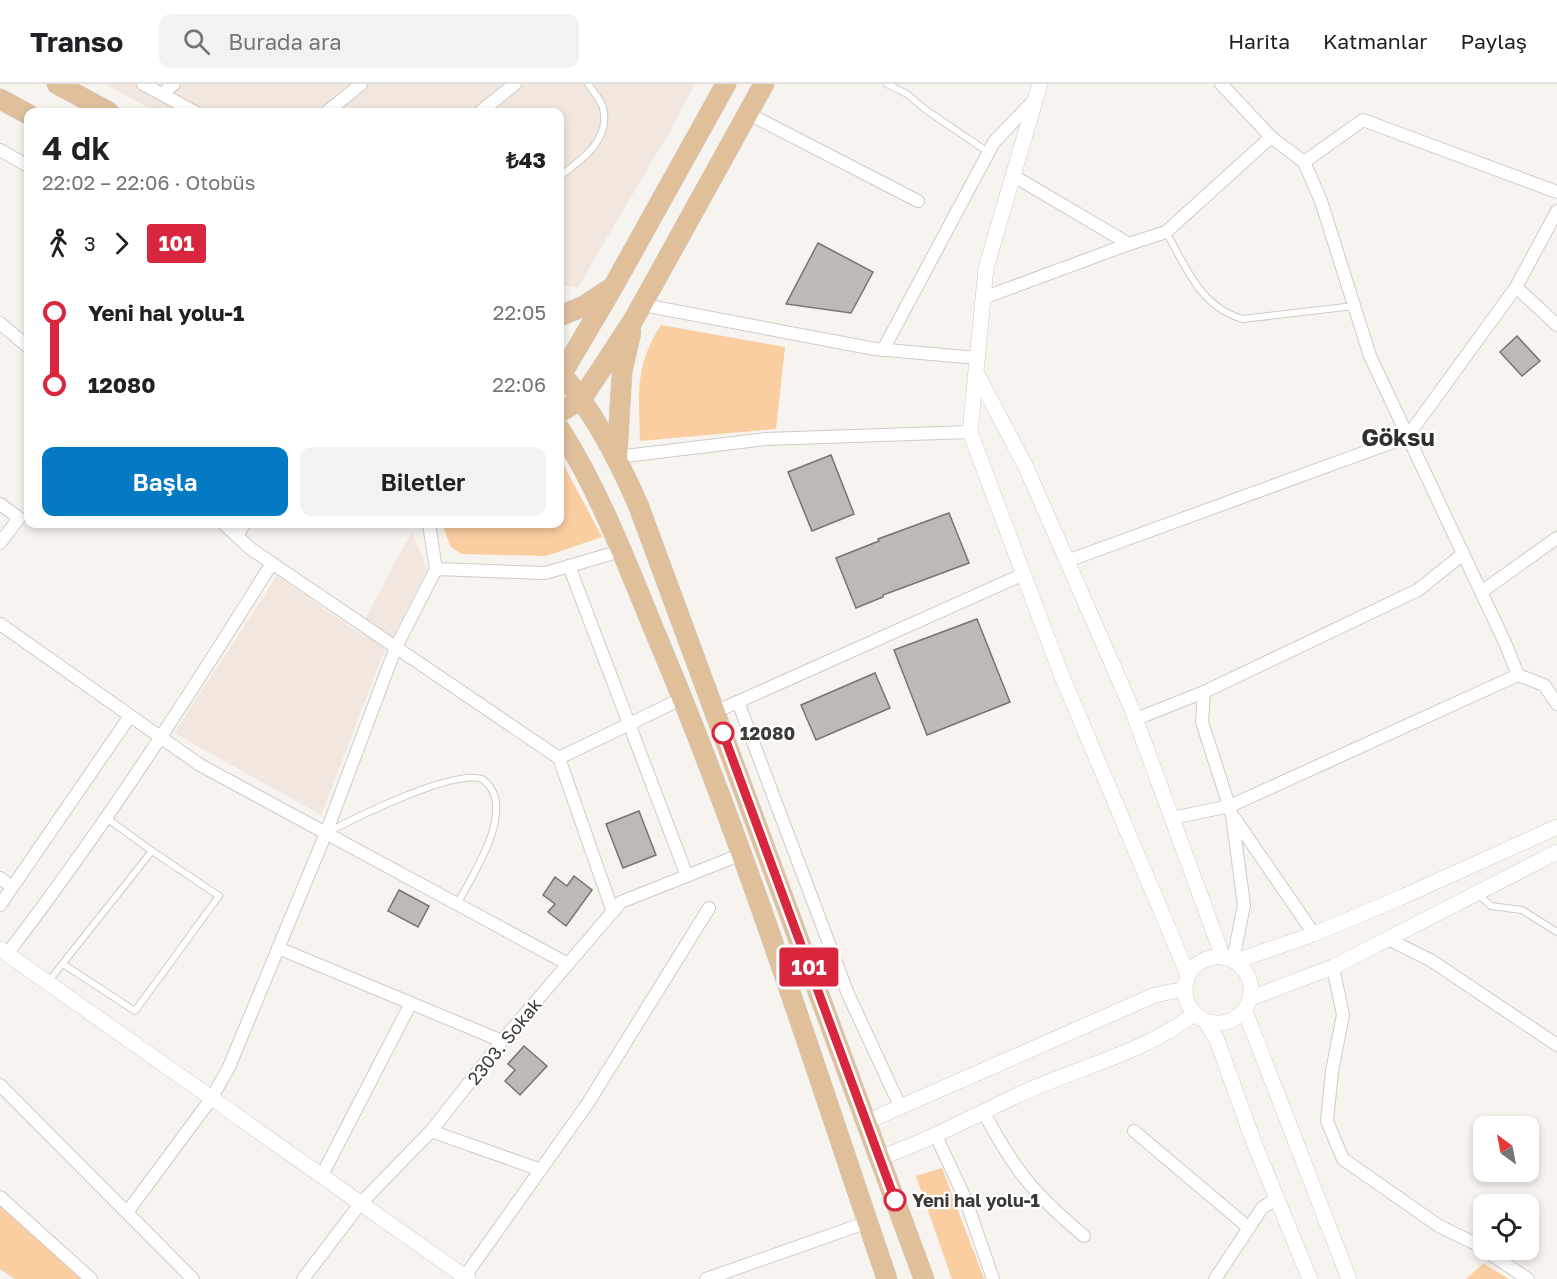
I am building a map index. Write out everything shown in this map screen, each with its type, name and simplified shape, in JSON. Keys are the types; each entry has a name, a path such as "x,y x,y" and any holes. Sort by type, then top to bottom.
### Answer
{"main road":[{"path":"57,84 102,108"},
{"path":"564,367 613,287 726,84"},
{"path":"564,410 581,400 639,312 764,84"},
{"path":"0,99 24,112"},
{"path":"564,314 584,306 613,287"},
{"path":"617,457 622,372 639,312"},
{"path":"564,379 581,400 617,457 639,507 924,1279"},
{"path":"564,436 621,551 683,698 742,854 887,1279"}],"street":[{"path":"143,84 188,108"},
{"path":"162,94 174,84"},
{"path":"332,108 361,84"},
{"path":"485,108 515,84"},
{"path":"1221,84 1271,137 1304,162 1321,201 1370,356 1518,675 1544,685 1557,704"},
{"path":"883,350 994,142 1037,91"},
{"path":"1037,91 986,268 970,432 1061,674 1186,982 1187,1002 1217,1040 1310,1279"},
{"path":"747,113 918,201"},
{"path":"1304,162 1363,120 1492,170 1557,192"},
{"path":"983,298 1166,232 1271,137"},
{"path":"0,150 24,160"},
{"path":"1012,175 1130,244"},
{"path":"1067,561 1407,437 1516,287 1557,211"},
{"path":"1516,287 1557,325"},
{"path":"639,312 883,350 978,358"},
{"path":"0,323 24,344"},
{"path":"977,374 1026,467 1136,719 1172,818 1230,959 1246,971 1251,984 1248,1004 1349,1279"},
{"path":"617,457 766,439 970,432"},
{"path":"0,504 19,518 0,543"},
{"path":"228,528 272,563 559,758 613,912"},
{"path":"237,536 242,528"},
{"path":"128,1211 211,1099 229,1067 326,833 396,647 436,569 430,528"},
{"path":"1480,592 1557,538"},
{"path":"436,569 545,573 621,551"},
{"path":"1136,719 1204,692 1418,590 1462,554"},
{"path":"272,563 207,668 105,817 4,952 465,1278 588,1103 710,908"},
{"path":"569,566 687,876"},
{"path":"715,712 1024,574"},
{"path":"0,624 200,765 568,964"},
{"path":"1172,818 1231,811 1518,675"},
{"path":"1204,692 1202,722 1231,811 1244,905 1230,959"},
{"path":"559,758 683,698"},
{"path":"738,702 848,994 900,1106"},
{"path":"0,905 130,716"},
{"path":"1231,811 1314,934"},
{"path":"866,1122 1186,982 1196,964 1209,958 1230,959 1314,934 1557,827"},
{"path":"879,1158 936,1136 1016,1096 1200,1018 1220,1024 1234,1020 1248,1004 1389,939 1557,852"},
{"name":"2303. Sokak","path":"303,1279 360,1204 431,1131 502,1041 621,902 742,854"},
{"path":"0,878 12,887"},
{"path":"1389,939 1432,962 1557,1045"},
{"path":"278,948 502,1041"},
{"path":"1332,967 1343,1015 1332,1071 1327,1121 1343,1159 1439,1226 1474,1244 1528,1279"},
{"path":"321,1177 411,1003"},
{"path":"0,1085 128,1211 193,1279"},
{"path":"984,1113 1010,1159 1031,1189 1084,1236"},
{"path":"431,1131 541,1170"},
{"path":"1134,1131 1249,1228"},
{"path":"936,1136 965,1198 993,1279"},
{"path":"0,1197 91,1279"},
{"path":"1215,1279 1262,1208 1277,1198"},
{"path":"706,1279 868,1222"}],"lane":[{"path":"564,173 586,155 601,133 603,106 588,84"},
{"path":"887,84 908,94 926,110 989,152"},
{"path":"1166,232 1206,299 1235,317 1243,319 1354,306"},
{"path":"326,833 373,809 434,787 469,777 482,779 493,794 493,828 488,848 457,904"},
{"path":"63,964 135,1011 219,896 105,817"},
{"path":"48,983 152,850"},
{"path":"1477,893 1491,906 1522,910 1557,932"}],"shaded area":[{"path":"105,84 695,84 670,131 578,287 564,286 564,108 149,108"},
{"path":"661,325 785,347 776,429 640,441 639,395 642,368 652,340"},
{"path":"564,466 602,537 546,556 462,554 451,547 444,528 564,528"},
{"path":"412,531 427,570 384,652 321,815 174,733 277,576 358,632"},
{"path":"942,1168 984,1279 952,1279 916,1176"},
{"path":"0,1203 81,1279 15,1279 0,1269"},
{"path":"1484,1264 1509,1279 1466,1279"}],"building":[{"path":"818,243 873,272 851,313 786,304"},
{"path":"1517,336 1540,361 1522,376 1500,352"},
{"path":"831,455 854,514 812,531 788,472"},
{"path":"949,513 969,563 883,595 883,597 856,608 836,558 879,541 878,539"},
{"path":"977,619 1010,702 927,735 894,650"},
{"path":"875,673 890,708 816,740 801,705"},
{"path":"639,811 656,855 623,868 606,824"},
{"path":"574,876 592,890 566,926 548,912 555,904 543,895 555,877 567,886"},
{"path":"399,890 429,906 418,927 388,911"},
{"path":"524,1046 547,1066 520,1095 505,1081 515,1070 508,1064"}],"bus line":[{"name":"101","path":"723,733 895,1200"}],"place":[{"name":"12080","path":"723,733"},
{"name":"Yeni hal yolu-1","path":"895,1200"}],"district":[{"name":"Göksu","path":"1398,436"}]}
